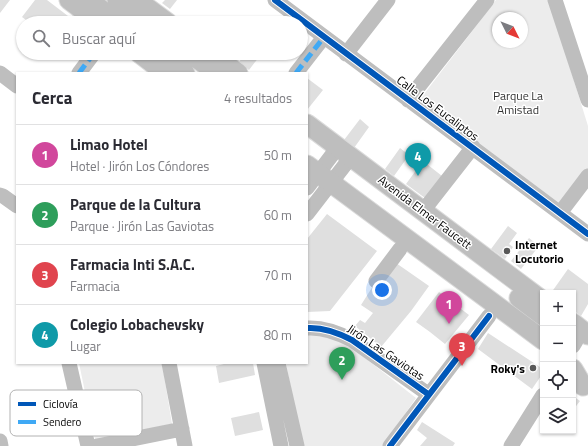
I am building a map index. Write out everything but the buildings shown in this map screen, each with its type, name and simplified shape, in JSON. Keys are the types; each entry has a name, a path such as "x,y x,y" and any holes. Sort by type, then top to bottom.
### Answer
{"main road":[{"path":"68,0 90,16"},
{"path":"89,0 142,16"},
{"path":"124,11 134,16"},
{"path":"147,60 164,72"},
{"path":"168,60 184,72"},
{"path":"199,60 216,72"},
{"path":"220,60 237,72"},
{"name":"Avenida Elmer Faucett","path":"308,125 341,157 540,314"},
{"name":"Avenida Elmer Faucett","path":"308,140 341,157 423,211 540,299"},
{"path":"315,181 400,249 540,353"},
{"path":"315,181 540,338"},
{"path":"576,369 583,382"},
{"path":"576,373 583,382"}],"street":[{"name":"Calle Los Eucaliptos","path":"275,0 296,16"},
{"path":"346,54 388,0"},
{"path":"408,100 487,0"},
{"path":"555,0 588,100"},
{"name":"Calle Los Eucaliptos","path":"308,25 588,234"},
{"path":"308,58 324,37"},
{"path":"80,72 89,60"},
{"path":"297,72 306,60"},
{"path":"0,74 16,85"},
{"path":"423,211 472,147"},
{"path":"308,210 315,181 341,157"},
{"path":"560,213 588,176"},
{"path":"0,195 16,205"},
{"path":"376,281 400,249"},
{"path":"390,446 428,394 489,316"},
{"name":"Jirón Las Gaviotas","path":"308,328 331,330 347,337 428,394"},
{"path":"69,364 75,390"},
{"path":"169,364 185,446"},
{"path":"264,364 281,446"},
{"path":"278,364 297,446"},
{"path":"511,446 541,398"},
{"path":"97,446 182,429"},
{"path":"86,436 88,446"},
{"path":"0,441 1,446"}],"green space":[{"name":"Parque La Amistad","path":"496,0 549,0 588,126 588,169 562,207 418,102"},
{"path":"308,334 330,336 346,343 416,398 383,446 302,446 286,364 308,364"},
{"path":"79,364 162,364 172,424 142,430 142,390 85,390"},
{"path":"94,436 114,436 95,440"}],"marked path":[{"path":"308,58 324,37"},
{"path":"80,72 89,60"},
{"path":"297,72 306,60"}],"cycle path":[{"path":"275,0 296,16"},
{"path":"308,25 588,234"},
{"path":"390,446 489,316"},
{"path":"308,328 319,328 352,340 428,394"}],"place":[{"name":"Colegio Lobachevsky","path":"418,176"},
{"name":"Internet Locutorio","path":"507,251"},
{"name":"Limao Hotel","path":"449,324"},
{"name":"Farmacia Inti S.A.C.","path":"462,366"},
{"name":"Roky's","path":"533,368"},
{"name":"Parque de la Cultura","path":"342,380"}]}
